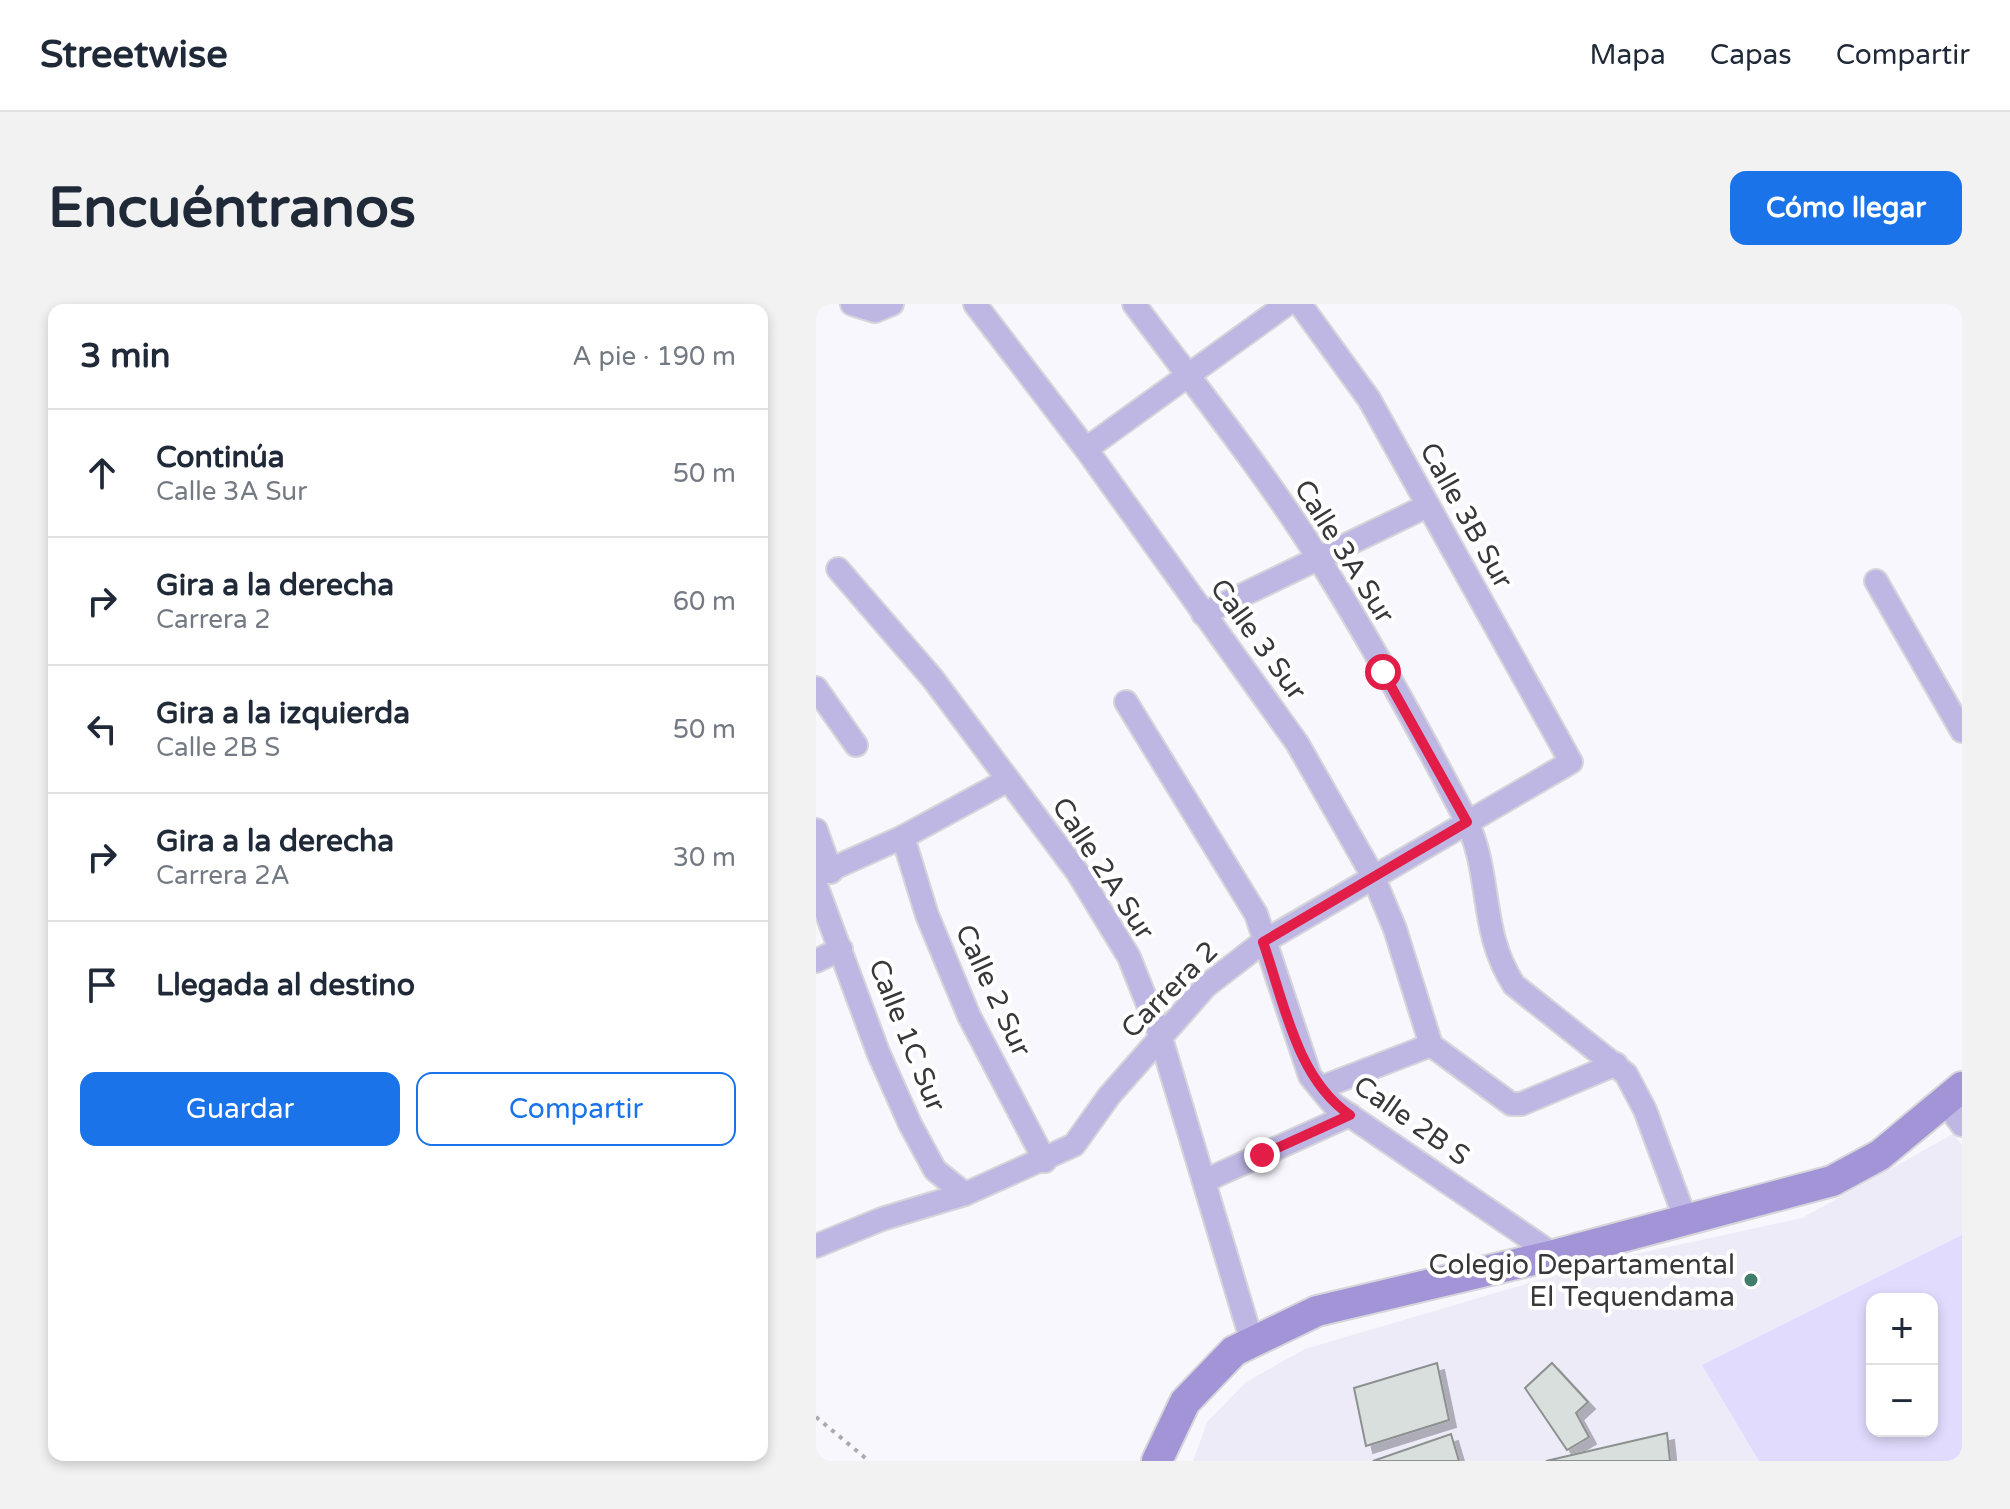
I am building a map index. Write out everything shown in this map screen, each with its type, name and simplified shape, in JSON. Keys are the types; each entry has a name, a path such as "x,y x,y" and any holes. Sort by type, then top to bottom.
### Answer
{"main road":[{"path":"1157,1461 1185,1402 1234,1351 1317,1311 1554,1255 1832,1181 1880,1155 1956,1104"}],"street":[{"path":"852,304 884,308"},
{"name":"Calle 3 Sur","path":"975,304 1086,449 1297,743 1373,876 1395,929 1431,1045"},
{"name":"Calle 3A Sur","path":"1134,304 1319,558 1467,822 1485,884 1489,930 1502,967 1514,985 1616,1064"},
{"path":"1086,449 1287,304"},
{"name":"Calle 3B Sur","path":"1300,304 1369,399 1571,762"},
{"path":"1203,614 1427,506"},
{"name":"Calle 2A Sur","path":"838,569 933,679 1078,873 1129,957 1160,1035 1252,1342"},
{"path":"1876,581 1962,731"},
{"path":"816,688 856,745"},
{"name":"Calle 2B S","path":"1126,702 1256,914 1310,1076 1350,1115 1554,1255"},
{"name":"Carrera 2","path":"816,1246 882,1219 965,1194 1045,1161 1074,1145 1109,1096 1160,1035 1206,986 1263,942 1571,762"},
{"path":"821,878 1008,780"},
{"name":"Calle 1C Sur","path":"816,830 821,878 841,949 878,1052 910,1124 935,1170 965,1194"},
{"name":"Calle 2 Sur","path":"903,837 927,915 969,1016 1045,1161"},
{"path":"816,961 841,949"},
{"path":"1320,1088 1431,1045 1511,1104 1521,1104 1616,1064 1626,1074 1645,1110 1685,1218"},
{"path":"1204,1181 1350,1115"}],"path":[{"path":"816,1417 869,1461"}],"shaded area":[{"name":"Colegio Departamental El Tequendama","path":"1953,1134 1962,1145 1962,1461 1193,1461 1207,1422 1246,1382 1305,1349 1604,1261 1802,1218"},
{"path":"1962,1235 1962,1461 1759,1461 1702,1365"}],"building":[{"path":"1437,1363 1449,1420 1366,1446 1354,1388"},
{"path":"1552,1363 1588,1402 1576,1413 1589,1437 1567,1450 1525,1388"},
{"path":"1667,1433 1670,1461 1546,1461"},
{"path":"1451,1434 1459,1461 1373,1461"}],"place":[{"name":"Colegio Departamental El Tequendama","path":"1751,1280"}],"route":[{"path":"1262,1155 1350,1115 1333,1104 1310,1076 1263,942 1467,822 1383,672"}]}
